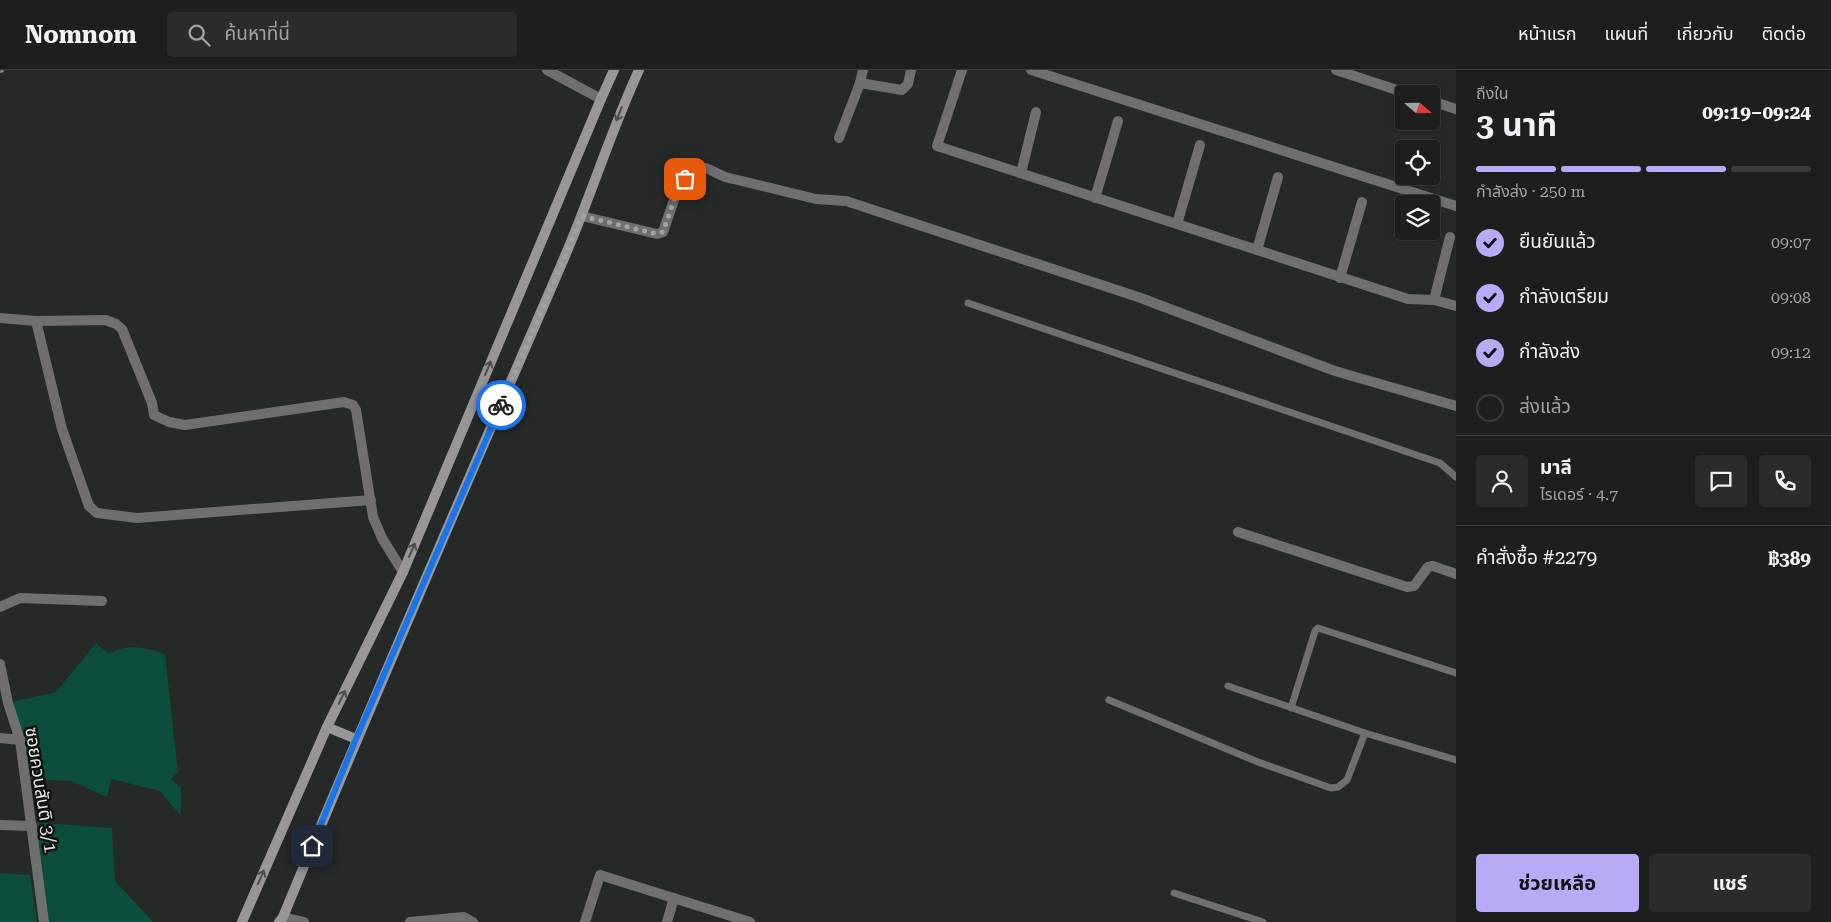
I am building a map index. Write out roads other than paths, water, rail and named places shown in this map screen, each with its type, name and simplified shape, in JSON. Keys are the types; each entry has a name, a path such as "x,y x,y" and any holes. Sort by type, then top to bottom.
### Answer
{"main road":[{"path":"242,922 327,727 403,572 614,70"},
{"path":"281,920 356,739 582,216 620,113 639,70"},
{"path":"327,727 356,739"}],"street":[{"path":"547,70 601,99"},
{"path":"839,138 863,70"},
{"path":"860,83 902,90 908,84 911,70"},
{"path":"962,70 938,146 1340,278 1408,299 1434,300 1456,306"},
{"path":"1031,70 1456,206"},
{"path":"1336,70 1395,89"},
{"path":"1440,104 1456,109"},
{"path":"1021,173 1036,112"},
{"path":"1096,198 1118,121"},
{"path":"1177,224 1200,145"},
{"path":"582,216 657,234 663,232 674,200 685,179 697,170 706,168 725,177 816,199 846,201 1138,297 1335,371 1456,406"},
{"path":"1257,250 1278,177"},
{"path":"1340,278 1362,202"},
{"path":"1434,300 1450,237"},
{"path":"0,318 36,321 106,320 116,324 122,329 152,403 154,416 169,422 185,425 344,402 353,405 356,410 373,517 403,572"},
{"path":"36,321 62,429 89,506 97,513 137,518 371,500"},
{"path":"1238,532 1407,587 1414,586 1428,567 1433,566 1456,574"},
{"path":"0,607 20,598 102,601"},
{"name":"ซอยควนสันติ 3/1","path":"0,664 8,703 20,740 44,922"},
{"path":"0,738 20,740"},
{"path":"0,825 32,826"},
{"path":"585,922 600,875 746,921"},
{"path":"667,922 674,898"},
{"path":"410,922 464,917 473,922"},
{"path":"281,920 304,922"}],"lane":[{"path":"968,303 1440,463 1456,477"},
{"path":"1291,708 1314,631 1318,628 1456,673"},
{"path":"1228,686 1365,733 1456,760"},
{"path":"1109,700 1258,762 1331,788 1338,788 1347,780 1365,733"},
{"path":"1174,893 1263,922"}]}
